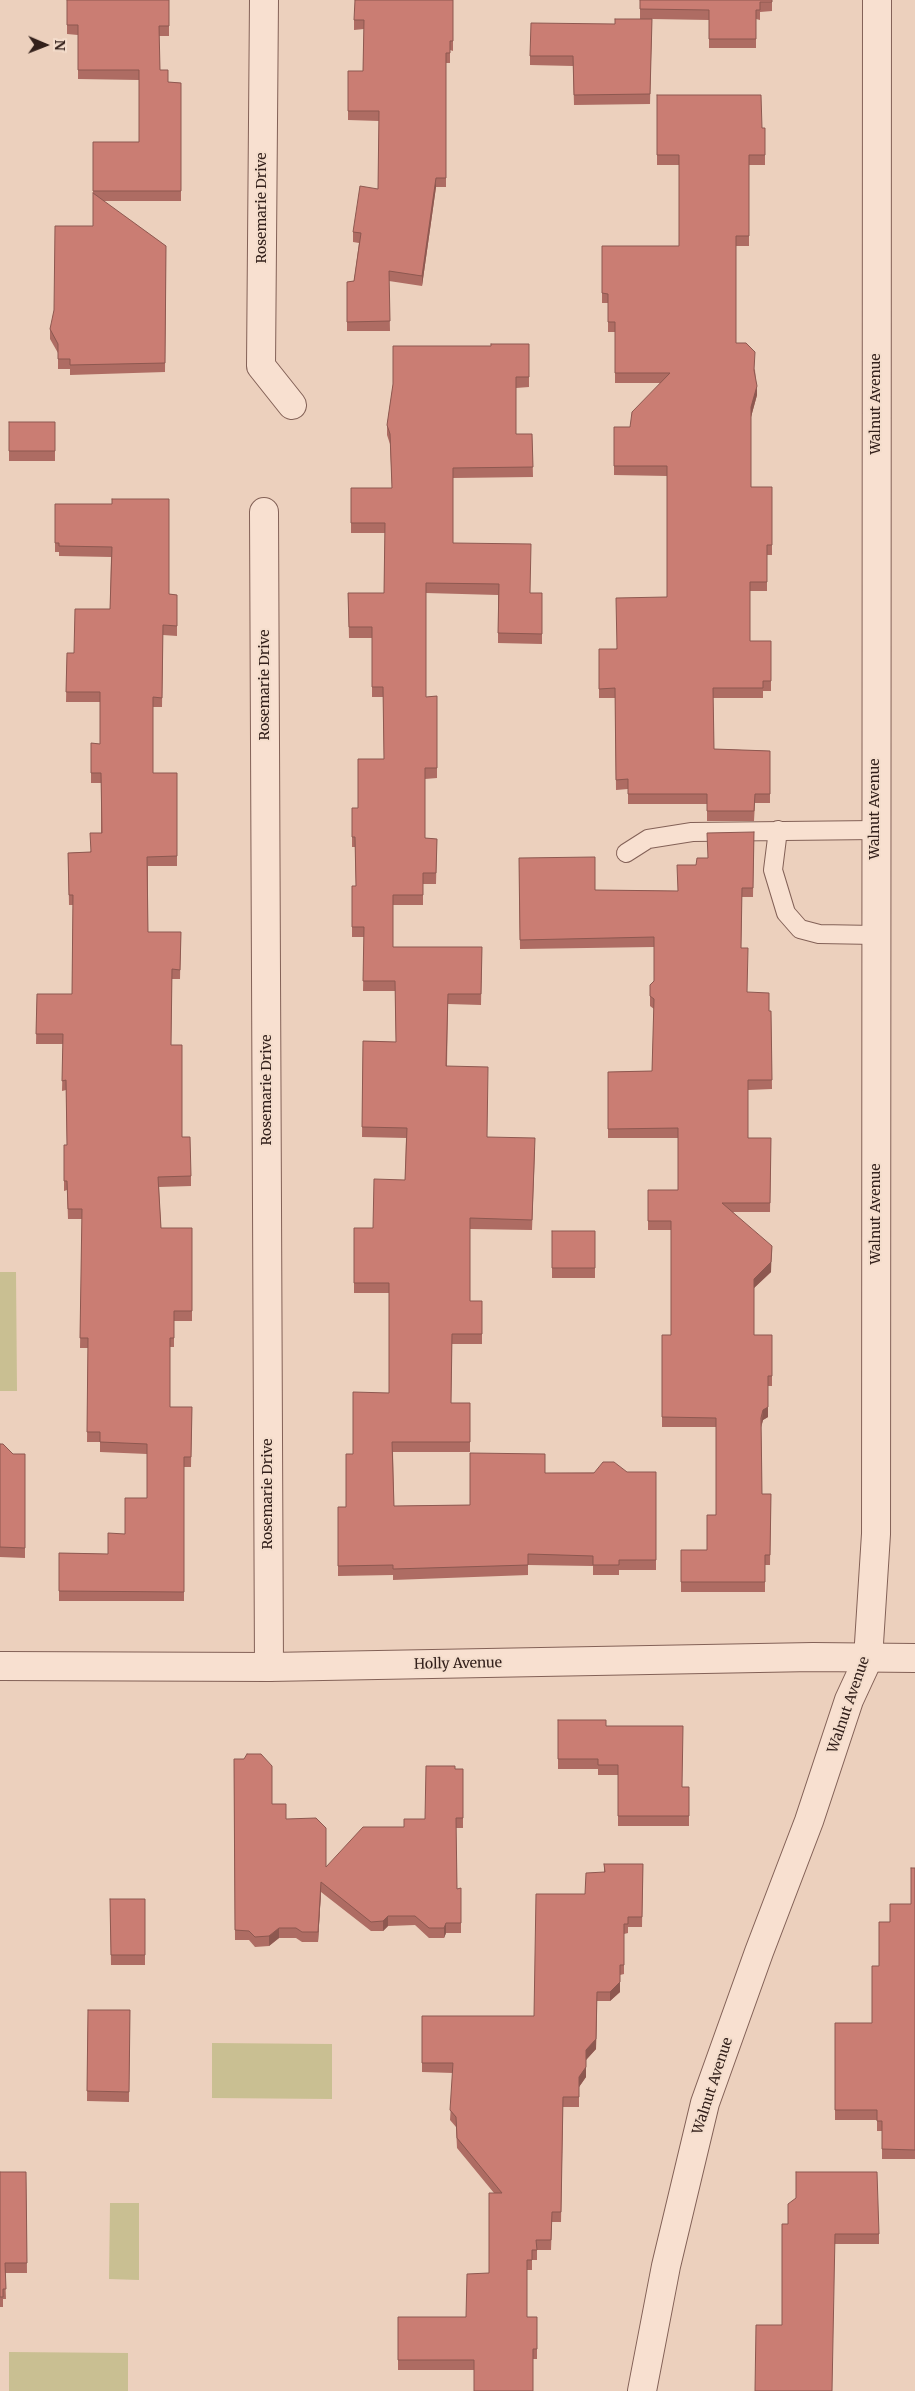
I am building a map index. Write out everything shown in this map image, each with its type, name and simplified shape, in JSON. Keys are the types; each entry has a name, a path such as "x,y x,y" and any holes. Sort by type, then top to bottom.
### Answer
{"street":[{"name":"Rosemarie Drive","path":"264,0 261,366 292,405"},
{"name":"Walnut Avenue","path":"642,2391 666,2266 705,2103 809,1821 850,1700 868,1659 876,1534 877,0"},
{"name":"Rosemarie Drive","path":"264,512 269,1667"},
{"name":"Holly Avenue","path":"0,1666 269,1667 794,1658 915,1658"}],"lane":[{"path":"778,830 773,870 786,913 800,929 819,934 875,935"},
{"path":"626,853 648,840 692,832 875,830"}],"shaded area":[{"path":"0,1272 16,1272 17,1391 0,1391"},
{"path":"212,2043 332,2044 332,2099 212,2098"},
{"path":"110,2203 139,2203 139,2280 109,2279"},
{"path":"9,2352 128,2353 128,2391 9,2391"}],"building":[{"path":"67,0 169,0 169,26 159,26 160,70 168,70 168,82 181,83 181,191 93,191 93,142 139,142 139,70 78,70 78,25 67,25"},
{"path":"355,0 453,0 453,41 450,41 450,53 446,53 446,178 436,178 422,276 389,271 390,321 347,322 347,282 354,281 361,233 353,232 360,186 378,189 379,111 348,111 348,71 363,71 364,20 354,20"},
{"path":"640,0 772,0 772,2 760,2 760,10 756,10 756,39 709,39 709,10 640,9"},
{"path":"615,19 652,19 650,94 574,95 573,56 530,56 531,23 615,24"},
{"path":"657,95 761,95 762,128 765,128 765,155 749,155 749,236 736,236 736,343 746,343 755,352 754,370 757,386 751,407 751,487 772,487 772,545 767,545 767,582 750,582 750,641 771,641 771,681 763,681 763,688 713,688 714,749 770,751 770,794 755,794 754,811 707,811 707,794 628,794 628,779 616,780 615,688 599,689 599,649 617,649 616,598 667,597 667,466 614,466 614,427 630,427 632,412 670,373 615,373 615,322 608,322 608,294 602,293 602,246 679,246 679,155 657,155"},
{"path":"93,193 166,246 165,363 70,365 70,359 58,359 58,344 50,329 54,310 55,226 93,226"},
{"path":"491,344 529,344 529,377 516,377 516,434 532,434 533,467 453,468 453,543 531,544 530,593 542,593 542,634 498,633 499,584 426,583 426,697 437,696 437,768 425,768 425,838 437,839 436,873 423,873 423,895 393,895 393,947 482,947 481,994 448,994 446,1066 488,1067 487,1137 535,1138 532,1220 470,1218 470,1301 482,1301 482,1334 452,1334 451,1403 470,1403 470,1442 392,1442 394,1506 470,1505 470,1453 545,1454 545,1473 594,1473 603,1462 614,1462 627,1472 656,1472 656,1560 619,1560 619,1565 593,1565 593,1556 528,1554 528,1565 393,1569 393,1565 338,1566 338,1507 346,1507 346,1454 353,1454 353,1392 389,1393 389,1283 354,1283 354,1228 373,1228 374,1179 405,1180 407,1128 362,1127 363,1041 396,1042 395,981 363,981 364,927 352,927 352,886 356,886 355,837 352,837 352,808 358,808 358,759 384,759 383,687 372,687 372,627 349,627 348,593 384,593 385,523 351,523 351,488 392,488 390,434 387,425 393,384 393,346 491,346"},
{"path":"9,422 55,422 55,451 9,451"},
{"path":"112,499 169,499 169,594 177,595 177,626 163,625 162,698 153,697 153,773 177,773 177,856 147,857 148,932 181,932 180,970 172,969 171,1045 182,1045 182,1137 190,1137 191,1176 158,1177 161,1228 192,1228 192,1311 174,1311 174,1338 170,1338 170,1407 192,1407 191,1457 184,1457 184,1592 59,1591 59,1553 108,1554 108,1533 125,1534 125,1498 147,1498 147,1444 100,1442 100,1432 87,1432 88,1338 80,1338 82,1209 68,1209 67,1181 64,1181 64,1145 67,1145 66,1080 62,1081 63,1034 36,1034 37,994 72,994 73,895 69,895 68,853 91,852 90,833 102,833 101,773 91,773 91,743 100,744 100,692 66,692 67,653 74,653 75,609 110,609 112,547 59,546 59,543 55,543 55,504 112,504"},
{"path":"754,832 753,888 742,888 741,948 748,948 747,992 769,993 772,1080 748,1080 748,1138 771,1138 770,1203 722,1203 772,1246 771,1262 754,1279 754,1335 772,1335 772,1376 768,1376 768,1407 763,1410 761,1418 762,1494 771,1494 770,1555 765,1555 765,1582 681,1582 681,1550 707,1550 707,1515 716,1515 716,1418 662,1417 662,1335 671,1335 671,1221 648,1221 648,1190 678,1190 678,1128 608,1129 608,1072 652,1071 654,999 650,996 650,985 654,981 654,937 520,940 519,858 595,857 595,890 678,891 677,865 696,865 697,858 708,858 707,833"},
{"path":"552,1231 595,1231 595,1268 552,1268"},
{"path":"0,1444 3,1444 13,1454 25,1454 25,1548 0,1547"},
{"path":"558,1720 606,1720 606,1726 683,1726 682,1787 689,1787 689,1816 618,1816 618,1765 598,1765 598,1759 558,1759"},
{"path":"247,1754 261,1754 272,1766 272,1804 286,1804 286,1819 316,1818 326,1828 326,1867 363,1827 404,1827 404,1819 425,1819 426,1766 455,1766 455,1769 463,1769 463,1818 456,1818 457,1889 461,1888 461,1923 446,1923 444,1928 429,1928 415,1916 388,1916 383,1921 371,1922 321,1882 318,1932 302,1932 296,1928 279,1928 269,1936 255,1937 249,1931 235,1930 234,1759 244,1759"},
{"path":"604,1864 643,1864 642,1917 628,1917 628,1924 624,1924 624,1965 620,1965 620,1982 610,1992 597,1992 596,2039 586,2050 586,2067 579,2077 579,2097 563,2097 561,2212 552,2212 551,2240 536,2240 537,2250 532,2250 532,2260 527,2260 527,2317 537,2317 537,2349 533,2349 533,2391 474,2391 474,2360 398,2360 398,2317 466,2317 467,2274 489,2273 489,2193 502,2193 457,2138 456,2117 450,2110 453,2063 422,2063 422,2016 534,2016 536,1894 585,1894 586,1873 605,1872"},
{"path":"911,1868 915,1868 915,2150 882,2149 882,2121 877,2121 877,2110 835,2110 835,2023 872,2023 872,1966 879,1966 879,1922 890,1922 890,1904 911,1904"},
{"path":"110,1899 145,1899 145,1955 111,1955"},
{"path":"88,2010 130,2010 129,2092 87,2091"},
{"path":"0,2172 26,2172 27,2263 5,2263 6,2289 3,2289 3,2297 0,2297"},
{"path":"796,2172 877,2172 879,2234 835,2234 832,2391 755,2391 756,2325 782,2325 782,2224 788,2224 788,2204 796,2198"}]}
